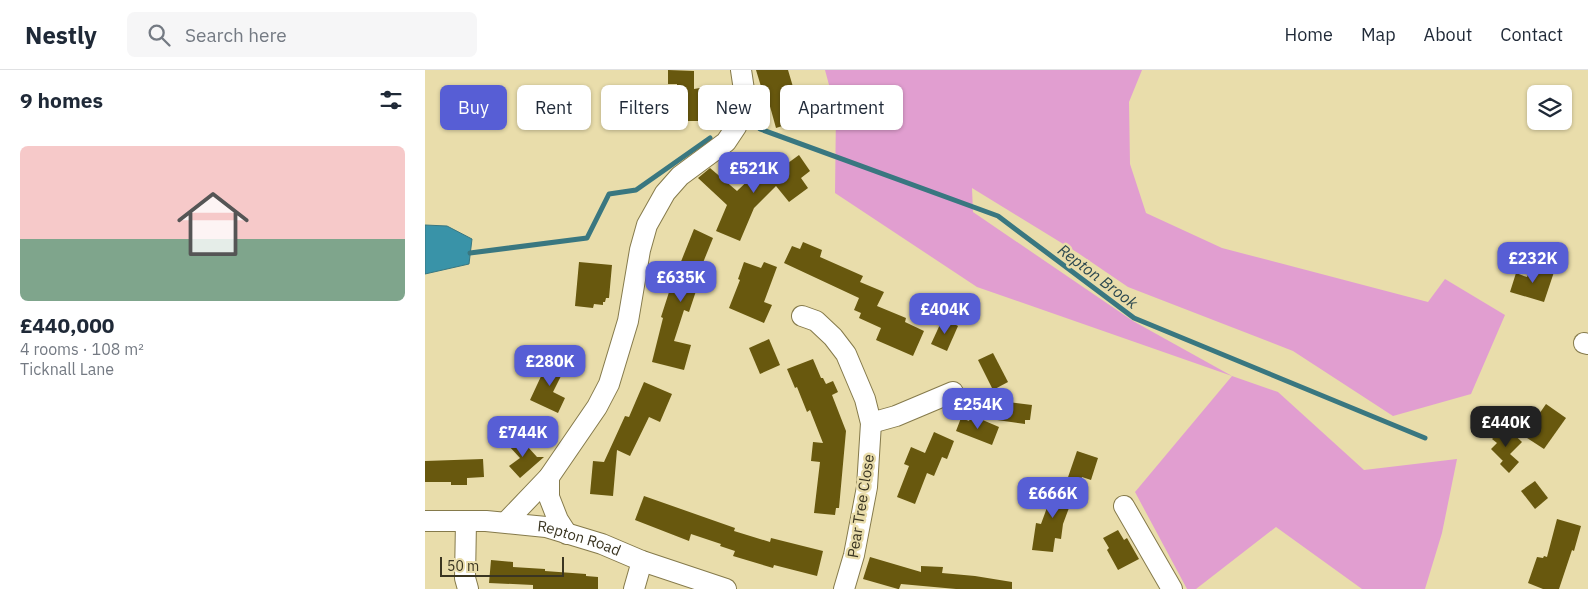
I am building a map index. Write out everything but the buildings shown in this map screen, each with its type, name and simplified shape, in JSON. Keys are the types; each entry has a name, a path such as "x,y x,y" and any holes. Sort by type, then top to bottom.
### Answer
{"street":[{"path":"506,522 549,477 597,407 609,384 629,322 640,250 647,225 665,192 680,176 726,142 736,127 742,112 744,90 741,70"},
{"name":"Pear Tree Close","path":"802,316 816,321 833,337 846,354 865,399 871,423 870,455 864,503 845,589"},
{"path":"871,423 895,416 953,392"},
{"path":"549,477 549,497 558,520 567,534"},
{"path":"1124,506 1172,589"},
{"name":"Repton Road","path":"425,521 506,522 546,527 603,544 642,561 726,589"},
{"path":"467,521 465,578 468,589"},
{"path":"634,589 642,561"}],"shaded area":[{"path":"825,70 1142,70 1129,102 1130,164 1146,213 1222,248 1428,302 1445,279 1505,315 1471,394 1393,416 1293,351 1128,287 1078,253 972,188 973,212 1133,321 1232,376 977,287 835,193 836,130 903,130 903,85 829,85"},
{"path":"1232,376 1278,392 1364,470 1457,459 1442,533 1425,589 1362,589 1276,527 1196,589 1187,589 1135,492"}],"water":[{"path":"425,225 447,226 472,239 469,264 425,274"}],"waterway":[{"name":"Repton Brook","path":"763,130 998,216 1134,318 1425,438"},
{"name":"Repton Brook","path":"470,253 587,238 609,194 636,190 710,138"}]}
